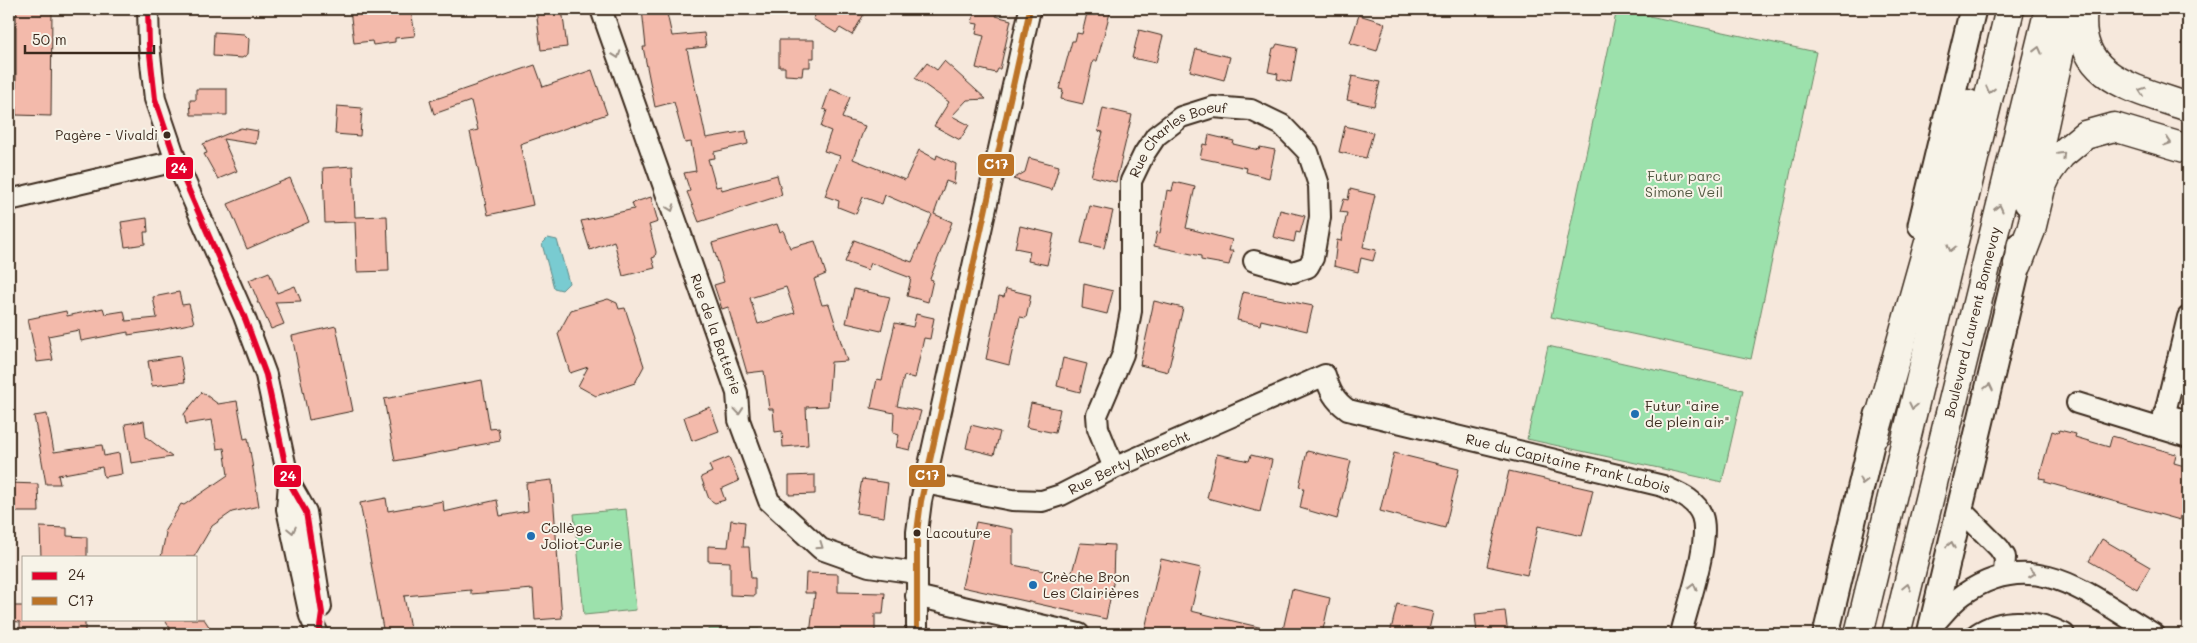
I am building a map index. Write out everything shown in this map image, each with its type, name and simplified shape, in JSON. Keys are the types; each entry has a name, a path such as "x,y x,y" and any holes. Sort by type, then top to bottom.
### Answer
{"highway":[{"path":"1874,434 1950,169 1993,9"},
{"path":"1859,634 2010,9"},
{"name":"Boulevard Laurent Bonnevay","path":"1896,634 2049,9"},
{"path":"2039,148 2069,9"},
{"path":"2083,9 2081,20 2084,44 2102,71 2123,84 2188,107"},
{"path":"2018,264 2031,230 2041,188 2049,171 2061,155 2085,135 2114,127 2188,149"}],"main road":[{"path":"1826,634 1874,434 1902,299 1973,9"},
{"path":"1931,630 2018,264 2022,224 2039,148"}],"street":[{"path":"148,9 154,99 176,161 244,316 266,375 289,482 306,512 322,613 318,634"},
{"name":"Rue de la Batterie","path":"601,9 737,393 740,420 769,501 821,549 869,566 916,573"},
{"path":"917,634 917,532 924,483 1030,9"},
{"name":"Rue Charles Boeuf","path":"1114,468 1098,428 1097,415 1123,354 1131,311 1131,182 1144,154 1156,136 1181,117 1213,107 1251,110 1282,125 1308,152 1319,185 1320,217 1313,258 1308,267 1293,272 1254,261"},
{"path":"9,200 176,161"},
{"path":"2163,422 2188,317"},
{"name":"Rue Berty Albrecht","path":"924,483 1026,502 1042,501 1061,495 1114,468 1325,375"},
{"name":"Rue du Capitaine Frank Labois","path":"1325,375 1330,392 1338,403 1348,410 1663,486 1689,498 1702,516 1704,540 1681,634"},
{"path":"2077,403 2163,422 2188,421"},
{"path":"2163,422 2188,437"},
{"path":"1960,509 2000,548 2005,557 2004,575"},
{"path":"1931,630 1963,594 1994,577 2024,572 2045,574 2065,582 2154,634"},
{"path":"916,596 1079,634"},
{"path":"1977,634 2003,622 2032,621 2064,634"}],"green space":[{"name":"Futur parc Simone Veil","path":"1617,9 1816,52 1751,359 1551,317"},
{"name":"Futur \"aire de plein air\"","path":"1548,346 1743,390 1722,482 1527,439"},
{"path":"626,509 636,610 584,615 574,514"},
{"path":"709,629 759,629 759,634 709,634"}],"water":[{"path":"548,238 557,240 569,283 562,290 554,288 542,244"}],"building":[{"path":"16,9 52,9 51,116 16,115"},
{"path":"350,9 411,9 415,36 395,38 395,42 373,45 372,41 354,43"},
{"path":"536,9 562,9 567,47 541,50"},
{"path":"642,9 666,9 672,36 704,33 706,47 687,49 706,138 746,131 748,144 714,152 715,158 708,159 716,187 721,186 722,190 777,175 782,195 699,222 687,192 690,191 684,173 696,171 691,142 685,143 674,102 655,107 643,47 646,47"},
{"path":"819,9 867,9 852,35 840,28 836,33 813,19"},
{"path":"975,9 998,9 996,16 1011,20 1000,69 996,73 976,68 984,36 976,34 978,24 972,23"},
{"path":"1097,9 1111,9 1097,61 1093,61 1083,104 1061,99 1063,90 1059,89 1072,41 1075,41 1077,33 1082,34 1087,13 1095,15"},
{"path":"1359,15 1385,23 1377,51 1350,43"},
{"path":"1139,30 1163,36 1156,63 1132,58"},
{"path":"214,32 244,34 249,39 248,54 242,58 213,56"},
{"path":"779,40 814,40 814,58 810,58 810,67 803,67 802,76 785,75 785,67 779,67"},
{"path":"1277,44 1297,48 1291,82 1277,79 1278,74 1268,72 1273,48"},
{"path":"1196,49 1230,57 1224,80 1190,71"},
{"path":"944,61 986,99 967,100 952,116 969,125 960,140 934,126 949,102 915,78 927,63 937,70"},
{"path":"535,65 543,87 592,70 607,114 520,144 533,205 488,215 470,132 478,130 471,101 434,114 430,101"},
{"path":"1352,76 1380,82 1374,106 1347,100"},
{"path":"196,89 227,89 227,115 191,115 190,100 196,100"},
{"path":"830,89 850,97 842,118 865,126 853,159 905,180 919,150 936,159 937,155 956,164 954,184 946,181 934,214 952,222 930,279 933,280 928,302 907,296 911,278 871,263 868,270 845,262 854,240 912,262 932,215 885,195 882,204 863,197 856,214 838,207 839,201 825,196 840,156 824,151 831,131 821,127 827,110 823,109"},
{"path":"337,106 362,108 360,136 335,134"},
{"path":"1103,108 1132,115 1116,182 1091,176 1103,132 1098,131"},
{"path":"1345,126 1373,133 1366,158 1339,152"},
{"path":"241,128 258,131 256,144 223,139 237,171 218,179 204,154 207,153 203,144"},
{"path":"1209,135 1234,141 1233,144 1259,150 1260,147 1275,150 1269,178 1246,172 1247,168 1200,158 1203,144 1207,145"},
{"path":"1029,158 1059,166 1052,190 1013,179 1025,172"},
{"path":"353,166 355,217 387,216 389,271 357,272 355,222 325,223 323,168"},
{"path":"290,178 309,222 247,249 228,204"},
{"path":"1174,182 1195,187 1186,228 1232,240 1229,251 1233,251 1229,265 1201,260 1201,256 1154,246 1157,232 1160,233 1167,190 1172,191"},
{"path":"1350,189 1375,195 1363,247 1376,250 1373,261 1361,258 1358,272 1334,266 1337,240 1341,241 1347,213 1340,212 1344,199 1348,200"},
{"path":"651,197 658,222 649,225 656,252 655,257 652,258 655,268 623,276 614,241 590,250 581,221 634,209 632,203"},
{"path":"1090,206 1113,211 1104,248 1081,243"},
{"path":"1280,210 1305,216 1300,233 1296,232 1294,242 1273,237"},
{"path":"147,218 148,232 144,232 145,244 125,247 121,222"},
{"path":"777,224 780,232 783,230 790,248 815,241 826,274 814,279 822,305 829,304 847,361 831,362 828,406 806,407 808,445 783,447 782,431 775,432 773,409 769,409 764,371 747,373 728,307 722,309 714,285 724,282 712,243","holes":["786,287 795,313 758,324 750,298"]},
{"path":"1020,226 1054,234 1047,265 1028,261 1030,251 1015,248"},
{"path":"269,272 277,293 295,286 301,301 275,302 284,324 271,329 259,303 257,303 258,301 249,280"},
{"path":"1084,284 1113,291 1107,314 1082,308"},
{"path":"854,289 890,297 881,331 846,323"},
{"path":"1006,289 1031,295 1026,318 1020,317 1009,365 986,359 999,296 1004,297"},
{"path":"179,292 182,305 189,304 194,323 160,330 128,335 128,332 81,341 79,330 48,336 53,360 37,362 28,319 66,311 67,316 103,308 105,314 124,311 126,321 157,318 153,297"},
{"path":"1243,292 1313,306 1307,331 1261,320 1260,325 1237,320"},
{"path":"608,299 617,303 619,309 625,308 644,366 635,383 596,396 578,386 588,367 570,373 558,334 571,310"},
{"path":"1154,301 1183,308 1168,372 1140,365"},
{"path":"916,314 934,318 930,339 924,338 915,378 904,376 897,406 921,411 910,450 896,447 899,435 893,433 894,413 871,408 877,379 882,380 895,323 913,327"},
{"path":"336,326 353,411 309,420 292,336"},
{"path":"180,356 185,382 152,386 148,361"},
{"path":"1063,358 1087,364 1080,392 1057,386"},
{"path":"482,380 490,429 498,428 500,441 395,461 384,399"},
{"path":"202,392 218,404 237,401 244,439 248,438 259,506 232,512 212,526 195,556 161,556 166,533 164,532 181,504 184,505 228,475 224,448 217,449 212,420 186,424 184,414"},
{"path":"1031,403 1060,409 1055,433 1026,427"},
{"path":"710,407 719,431 692,441 684,417"},
{"path":"47,414 54,452 102,445 104,456 119,453 122,474 104,477 102,467 58,475 60,484 46,484 34,416"},
{"path":"144,421 146,437 172,457 131,463 125,424"},
{"path":"971,425 1000,432 994,455 966,448"},
{"path":"2059,430 2076,434 2075,437 2109,447 2112,436 2176,454 2174,463 2188,467 2188,491 2180,520 2045,482 2045,479 2039,478 2052,431 2058,433"},
{"path":"1307,451 1351,461 1337,519 1300,508 1304,488 1299,487"},
{"path":"1394,453 1459,469 1445,528 1380,511"},
{"path":"1217,454 1249,461 1251,455 1272,460 1260,512 1207,498"},
{"path":"729,457 739,481 721,489 725,500 715,503 709,499 701,477 712,472 709,465"},
{"path":"1509,471 1593,490 1582,536 1538,526 1527,575 1487,566"},
{"path":"815,475 815,494 789,495 789,476"},
{"path":"862,479 888,483 884,517 856,513"},
{"path":"552,480 562,618 535,620 533,589 471,594 471,590 404,596 411,634 384,634 360,503 386,498 388,511 443,501 444,512 497,500 500,516 528,511 526,483"},
{"path":"9,483 38,484 39,512 9,512"},
{"path":"731,520 745,522 743,547 749,547 751,578 755,578 755,596 730,595 730,562 708,561 708,546 728,547"},
{"path":"976,522 1013,529 1013,565 1071,576 1080,543 1114,545 1113,584 1106,619 962,587"},
{"path":"40,527 67,528 67,536 87,537 87,556 41,556"},
{"path":"2102,539 2150,567 2137,589 2089,561"},
{"path":"1161,559 1201,568 1191,611 1267,629 1267,634 1169,634 1145,629"},
{"path":"806,573 838,574 838,592 885,593 883,614 875,614 875,634 810,634 815,593 805,593"},
{"path":"1292,589 1330,598 1322,634 1282,634"},
{"path":"1397,604 1433,612 1428,634 1390,634"},
{"path":"9,606 22,606 22,620 85,620 85,634 20,634 20,622 9,621"},
{"path":"1505,611 1508,634 1477,634 1475,614"},
{"path":"204,619 214,634 174,634 165,620"}],"transit line":[{"name":"24","path":"148,9 149,45 155,99 176,161 244,316 266,375 289,482 306,512 322,613 319,634"},
{"name":"C17","path":"917,634 917,532 921,501 1030,9"}],"place":[{"name":"Pagère - Vivaldi","path":"167,135"},
{"name":"Futur \"aire de plein air\"","path":"1635,414"},
{"name":"Lacouture","path":"917,533"},
{"name":"Collège Joliot-Curie","path":"531,536"},
{"name":"Crèche Bron Les Clairières","path":"1033,585"}]}
